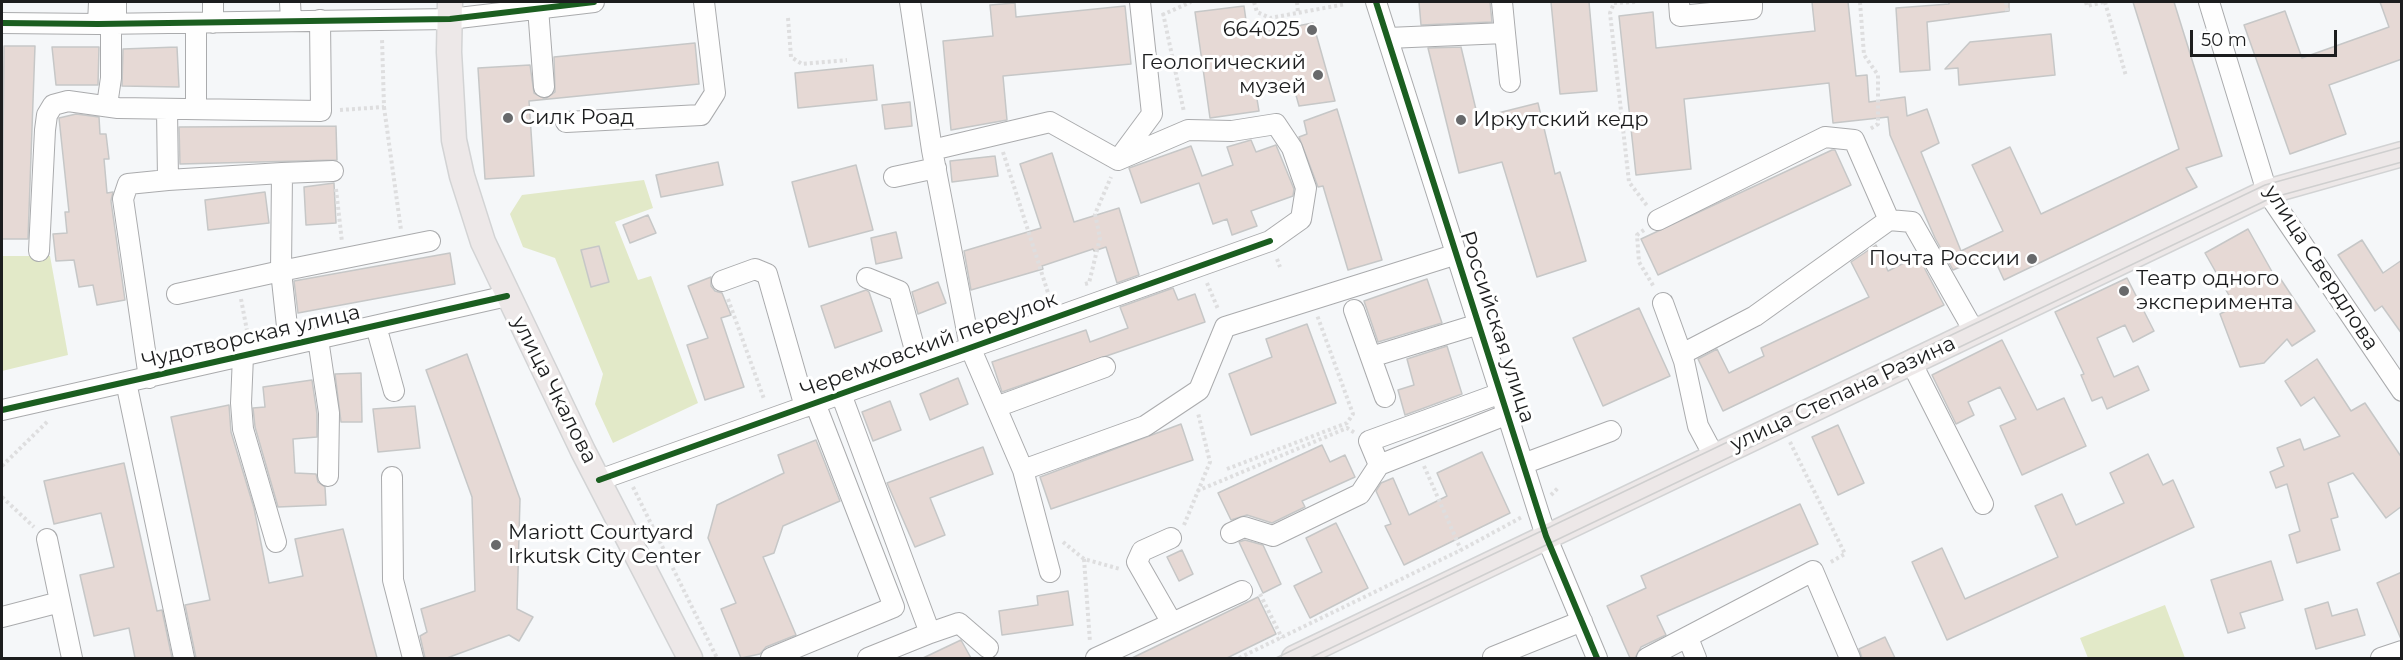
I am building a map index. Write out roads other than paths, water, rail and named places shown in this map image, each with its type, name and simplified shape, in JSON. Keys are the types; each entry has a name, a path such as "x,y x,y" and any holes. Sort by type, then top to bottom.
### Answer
{"main road":[{"name":"улица Чкалова","path":"450,10 451,104 456,149 483,242 507,296 690,658"},
{"name":"улица Степана Разина","path":"1294,658 2267,192 2402,154"}],"street":[{"path":"99,2 108,24 111,78 107,105"},
{"path":"108,24 116,2"},
{"path":"196,109 205,23 213,2"},
{"path":"2,23 205,23 290,11 320,20 450,10 538,8 594,2"},
{"path":"566,122 702,115 715,93 704,2"},
{"path":"910,2 934,159 970,347 1023,470 1050,572"},
{"path":"894,177 997,135 1050,122 1118,160 1152,114 1140,2"},
{"name":"Российская улица","path":"1376,2 1546,536 1597,658"},
{"path":"1502,2 1510,82"},
{"path":"1679,2 1680,16 1752,9 1752,2"},
{"name":"улица Свердлова","path":"2209,2 2267,192 2402,391"},
{"path":"538,8 544,87"},
{"path":"39,251 47,115 53,105 68,101 167,109 321,111 320,20"},
{"path":"1388,38 1505,33"},
{"path":"167,109 168,180"},
{"name":"Черемховский переулок","path":"599,480 1270,241 1301,219 1306,188 1292,148 1276,124 1232,131 1188,130 1118,160"},
{"path":"1658,220 1825,137 1854,140 1890,220"},
{"path":"149,378 123,199 128,184 333,171"},
{"path":"282,173 281,271 289,345"},
{"path":"1682,354 1755,316 1890,220 1912,222 1974,332"},
{"path":"177,294 238,279 430,241"},
{"path":"1023,470 1145,426 1199,390 1225,327 1457,254"},
{"path":"722,281 755,269 767,274 810,405 894,607 771,658"},
{"path":"867,278 899,291 919,365"},
{"name":"Чудотворская улица","path":"2,410 149,378 246,348 289,345 507,296"},
{"path":"1663,303 1682,354 1698,426 1714,456"},
{"path":"1354,310 1385,398"},
{"path":"1371,357 1479,324"},
{"path":"376,326 394,391"},
{"path":"318,339 329,413 328,476"},
{"path":"246,348 241,403 243,429 276,542"},
{"path":"1911,362 1983,504"},
{"path":"996,407 1105,367"},
{"path":"126,382 184,658"},
{"path":"1379,465 1369,441 1501,393"},
{"path":"841,394 930,633"},
{"path":"1231,534 1244,527 1273,536 1360,494 1379,465 1508,414"},
{"path":"1523,464 1611,431"},
{"path":"392,477 393,580 413,658"},
{"path":"1171,538 1142,551 1137,562 1172,623"},
{"path":"47,539 72,658"},
{"path":"1647,658 1813,572 1850,658"},
{"path":"1094,653 1172,623 1242,591"},
{"path":"2,617 60,602"},
{"path":"1493,657 1582,621"},
{"path":"868,658 910,650 930,633 959,623 987,648"},
{"path":"1688,638 1696,658"},
{"path":"2381,658 2402,651"}],"tram line":[{"path":"1276,658 2265,185 2402,147"},
{"path":"1310,658 2271,198 2402,162"}],"place":[{"name":"664025","path":"1312,30"},
{"name":"Геологический музей","path":"1318,75"},
{"name":"Силк Роад","path":"508,118"},
{"name":"Иркутский кедр","path":"1461,120"},
{"name":"Почта России","path":"2032,259"},
{"name":"Театр одного эксперимента","path":"2124,291"},
{"name":"Mariott Courtyard Irkutsk City Center","path":"496,545"}]}
